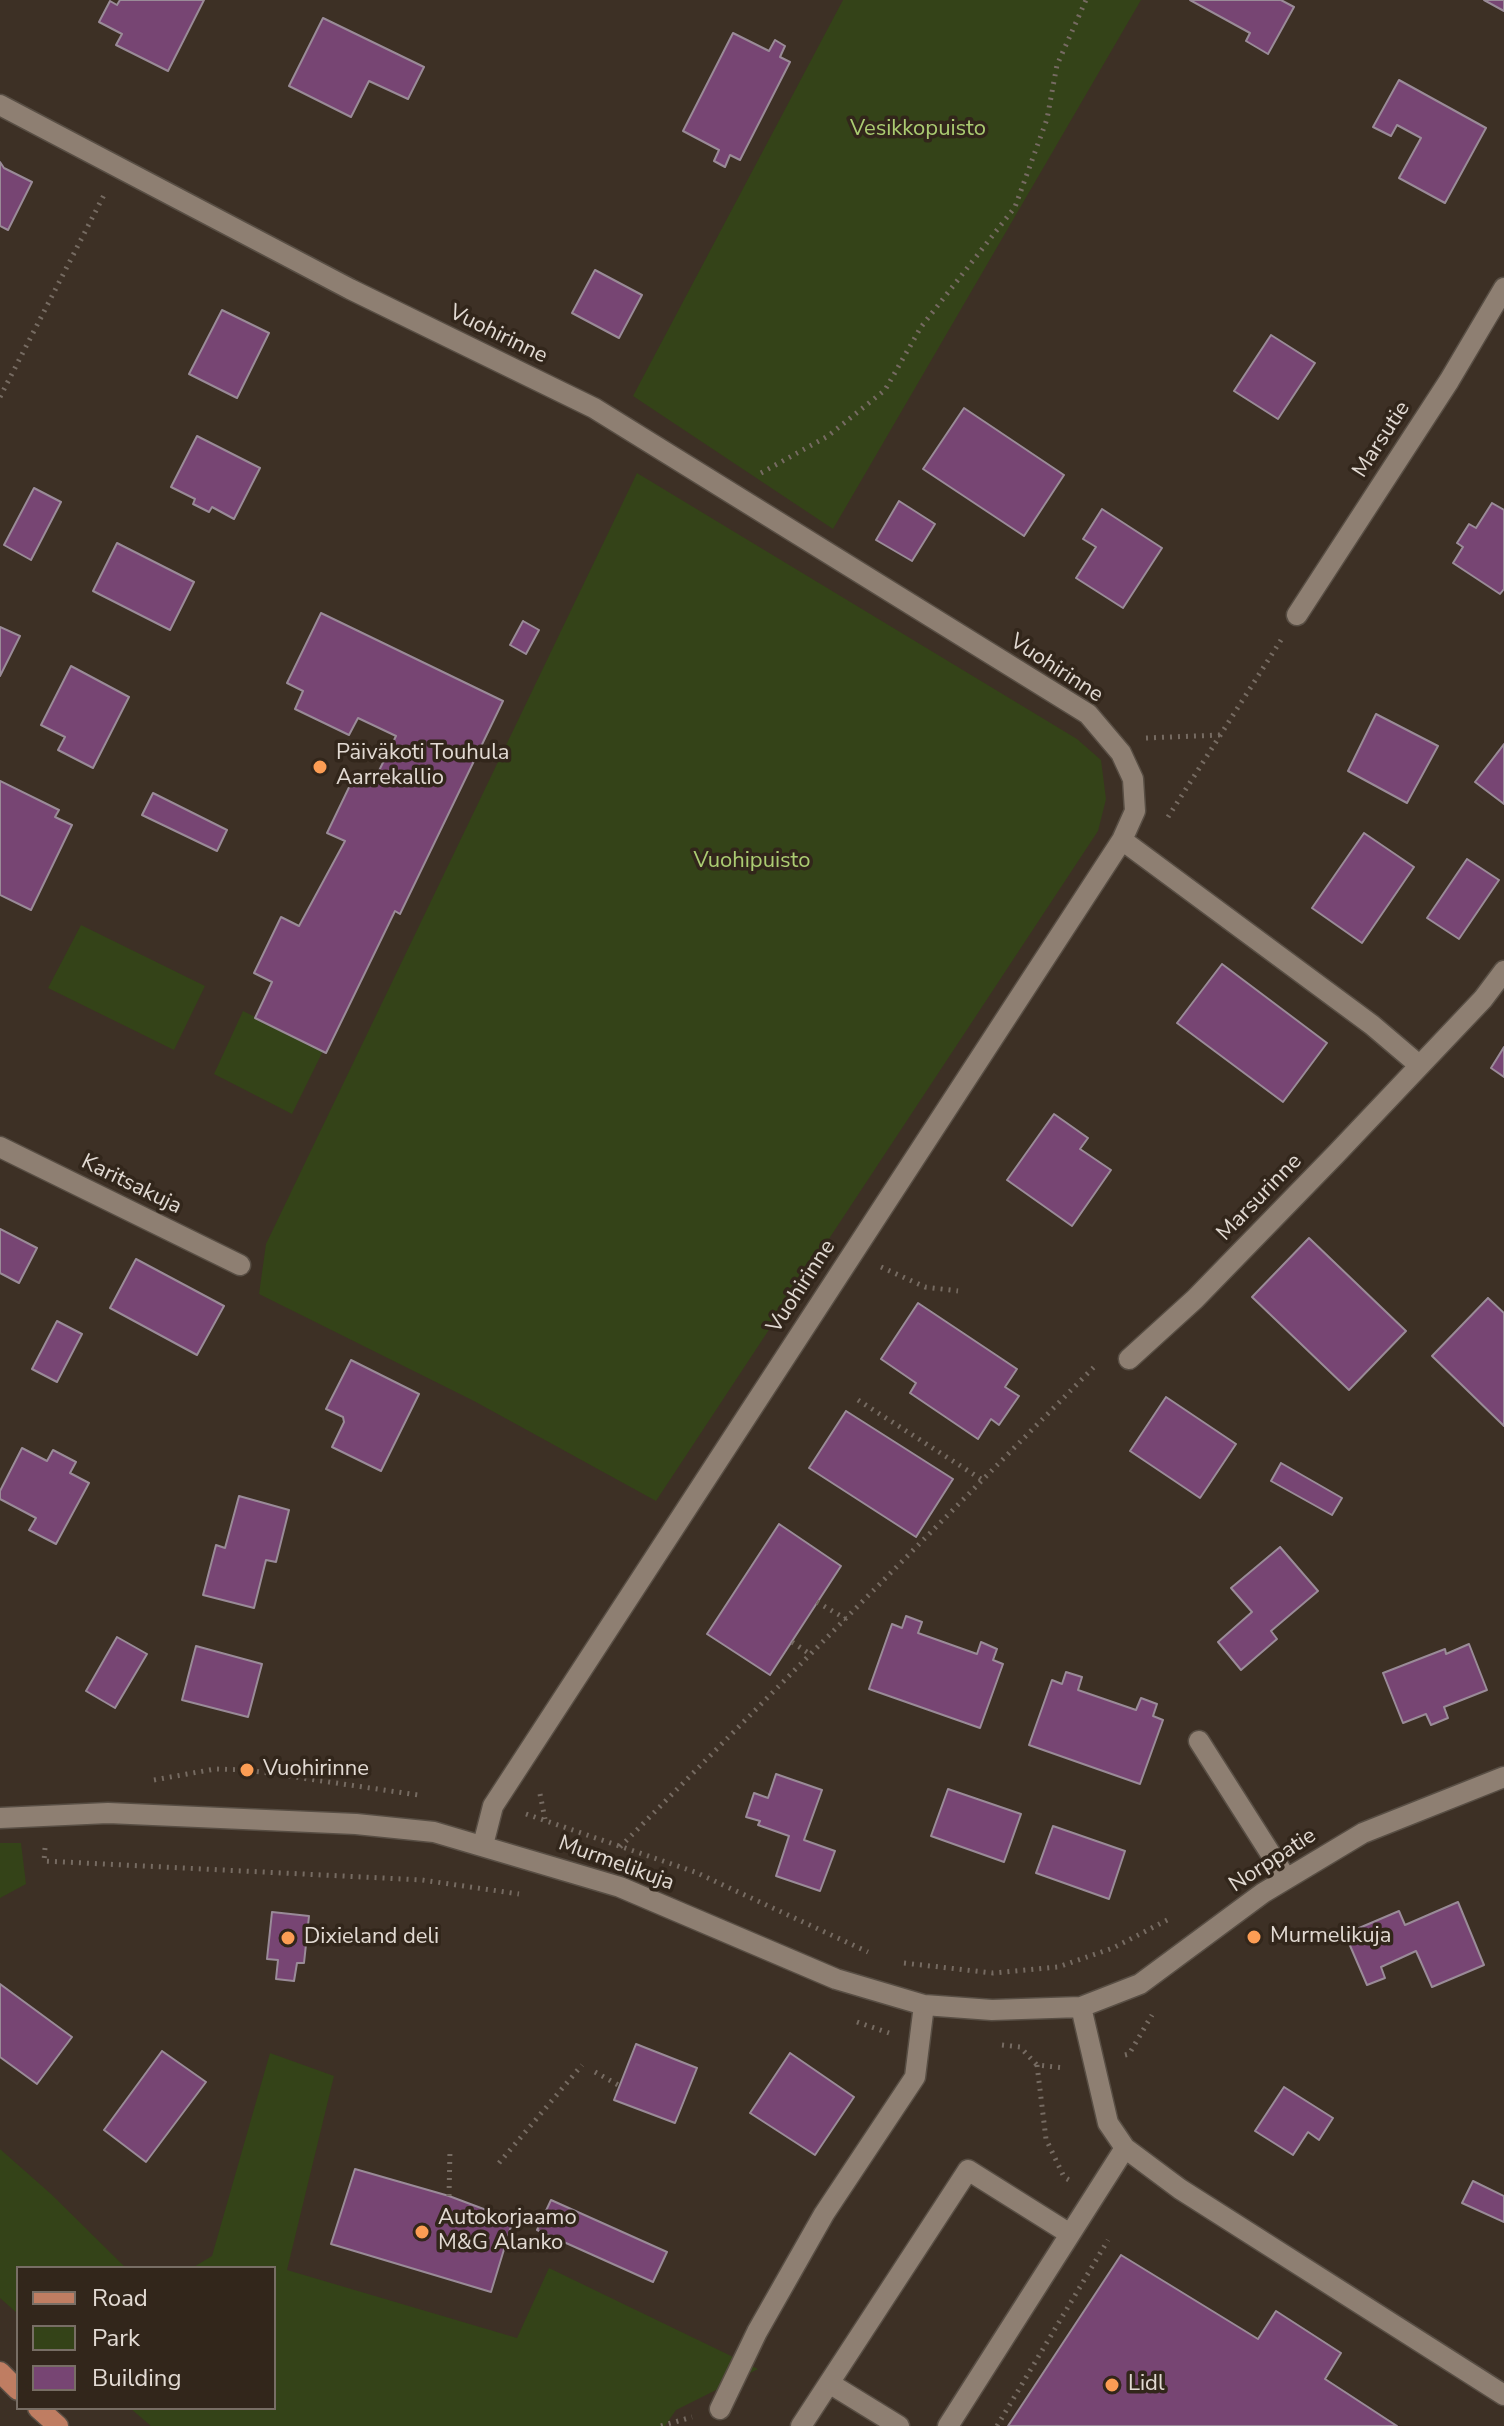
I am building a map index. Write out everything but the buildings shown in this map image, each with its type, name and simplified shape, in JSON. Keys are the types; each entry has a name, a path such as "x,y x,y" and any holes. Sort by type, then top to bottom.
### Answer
{"main road":[{"path":"40,2410 58,2426"}],"street":[{"name":"Vuohirinne","path":"0,105 350,289 594,408 1088,714 1121,753 1133,779 1135,811 1122,840 493,1806 483,1845"},
{"name":"Marsutie","path":"1297,615 1449,381 1504,288"},
{"path":"1122,840 1372,1025 1419,1065"},
{"name":"Marsurinne","path":"1129,1359 1195,1299 1483,999 1504,971"},
{"name":"Karitsakuja","path":"0,1147 240,1265"},
{"path":"1199,1741 1286,1878"},
{"name":"Norppatie","path":"1081,2007 1140,1984 1286,1878 1363,1833 1504,1777"},
{"name":"Murmelikuja","path":"0,1818 108,1813 356,1824 434,1832 620,1887 836,1979 924,2005 992,2010 1081,2007"},
{"path":"720,2409 757,2332 824,2214 915,2077 924,2005"},
{"path":"1081,2007 1108,2123 1125,2148 1180,2189 1504,2395"},
{"path":"948,2426 1125,2148"},
{"path":"801,2426 968,2170 1070,2234"},
{"path":"829,2383 899,2426"}],"path":[{"path":"728,491 828,436 885,390 921,327 1015,207 1047,119 1057,65 1086,0"},
{"path":"0,397 118,167"},
{"path":"1143,855 1297,615"},
{"path":"1106,735 1160,738 1221,735"},
{"path":"876,1265 925,1287 958,1291"},
{"path":"620,1847 1094,1367"},
{"path":"858,1400 984,1481"},
{"path":"817,1602 846,1619"},
{"path":"792,1642 810,1654"},
{"path":"499,2163 582,2065"},
{"path":"595,2072 620,2086"},
{"path":"449,2196 450,2150"}],"green space":[{"name":"Vesikkopuisto","path":"843,0 1141,0 833,529 633,396"},
{"name":"Vuohipuisto","path":"637,473 1077,739 1101,760 1106,799 1098,831 656,1501 474,1401 259,1294 266,1244"},
{"path":"81,925 205,986 174,1050 48,988"},
{"path":"243,1011 323,1051 292,1114 214,1074"},
{"path":"0,1843 21,1843 26,1884 0,1898"},
{"path":"270,2053 334,2076 287,2270 517,2338 549,2268 758,2369 676,2410 665,2426 151,2426 132,2410 276,2410 276,2266 195,2266 212,2256"},
{"path":"0,2149 124,2266 16,2266 16,2312 0,2298"}],"place":[{"name":"Päiväkoti Touhula Aarrekallio","path":"320,767"},
{"name":"Vuohirinne","path":"247,1770"},
{"name":"Murmelikuja","path":"1254,1937"},
{"name":"Dixieland deli","path":"288,1938"},
{"name":"Autokorjaamo M&G Alanko","path":"422,2232"},
{"name":"Lidl","path":"1112,2385"}]}
